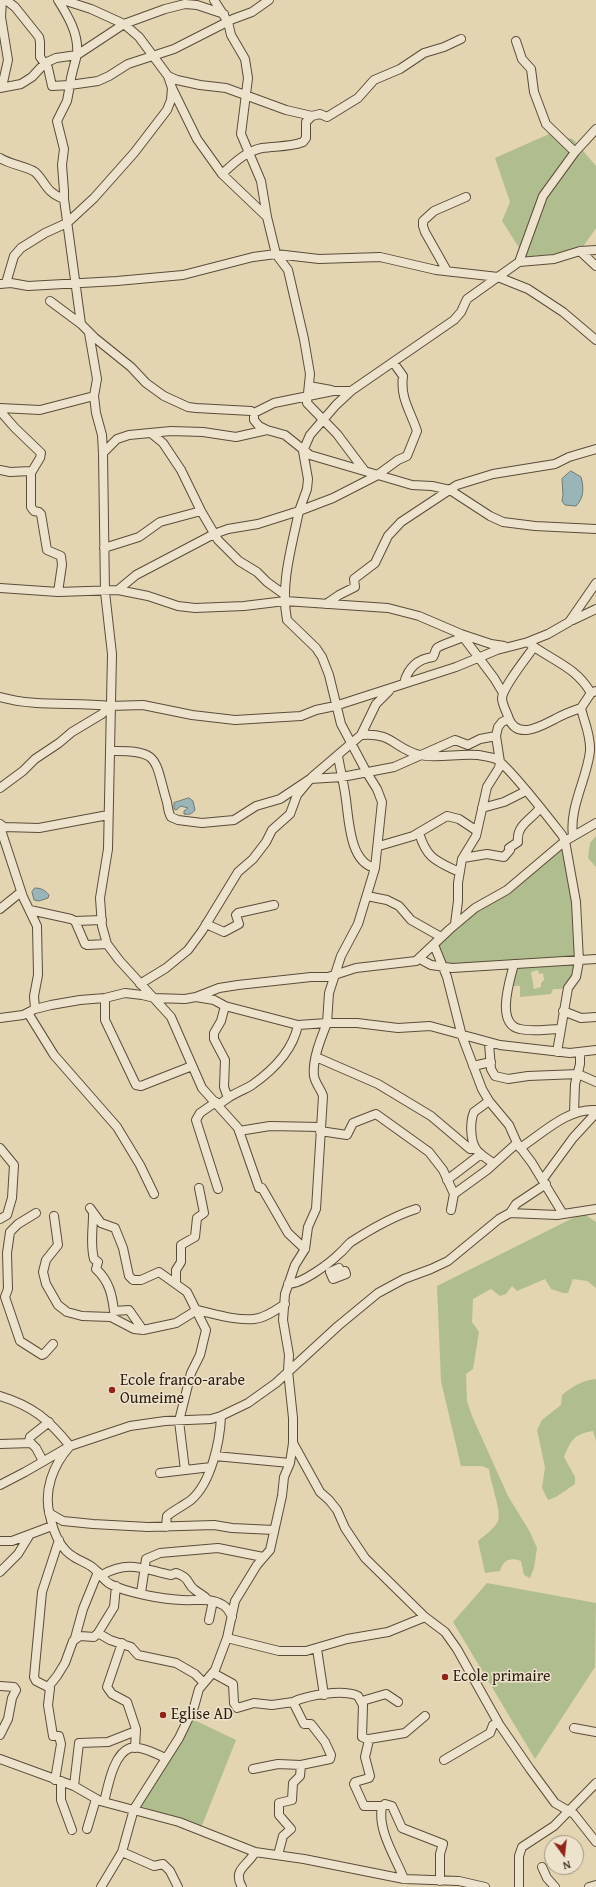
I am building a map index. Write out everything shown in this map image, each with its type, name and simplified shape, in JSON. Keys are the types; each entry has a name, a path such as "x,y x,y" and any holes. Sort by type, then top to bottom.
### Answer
{"street":[{"path":"2,0 2,17 8,60 1,88 15,86 37,73 45,63 56,58 76,55 124,24 185,4 197,5 226,18"},
{"path":"6,0 15,7 39,37 40,56 45,63 52,86 98,81 128,64 154,57 174,49 226,18 252,12 269,0"},
{"path":"58,0 72,25 75,37 76,55 67,101 57,121 64,149 62,165 64,200 81,324"},
{"path":"63,0 91,9 124,24 139,37 168,76 172,88 197,139 222,174 266,218"},
{"path":"214,0 226,18 231,35 245,59 248,78 241,134 261,181 266,218 276,254 288,270 304,339 310,374 307,403 324,420 364,471"},
{"path":"168,76 192,83 226,88 246,94 286,110 312,116 320,114 327,117 358,98 374,80 400,70 424,53 444,47 460,39"},
{"path":"516,41 522,59 531,69 534,92 546,124 575,152"},
{"path":"37,73 49,75"},
{"path":"172,88 169,106 155,127 132,156 94,198 67,223 33,240 21,248 14,256 3,283 17,283 25,286 75,284 183,275 253,257 276,254 319,259 380,257 447,271 498,277 528,290 558,308 596,340"},
{"path":"222,174 248,153 263,148 292,146 303,142 306,138 306,122 312,116"},
{"path":"519,262 543,196 575,152 596,129"},
{"path":"0,158 35,172 50,192 64,200"},
{"path":"447,271 425,232 423,221 434,211 466,197"},
{"path":"101,1887 122,1852 134,1809 165,1758 175,1746 190,1717 199,1688 213,1673 227,1638 235,1601 263,1557 270,1550 284,1477 290,1463 293,1443 293,1418 288,1371 288,1344 283,1320 285,1304 288,1284 295,1265 305,1249 308,1227 316,1209 318,1194 316,1182 323,1096 314,1076 316,1058 327,1023 329,994 341,956 358,924 375,868 379,846 382,802 377,789 341,724 335,706 327,667 316,648 287,620 285,598 289,557 299,511 307,489 308,479 303,451 310,435 351,390 458,317 467,299 519,262 554,259 580,251 596,250"},
{"path":"580,251 596,266"},
{"path":"50,302 81,324 131,367 146,383 164,396 188,407 250,411 254,413 274,403 333,391 351,390"},
{"path":"90,333 96,379 94,396 96,413 102,435 105,592 112,654 108,849 100,898 102,920 107,944 140,984 171,1017 202,1088 236,1125 260,1188 288,1233 305,1249"},
{"path":"118,590 136,575 214,534 228,529 258,524 320,504 376,476 398,460 408,455 417,433 403,397 401,386 403,376 393,362"},
{"path":"309,386 333,391"},
{"path":"0,410 40,410 94,396"},
{"path":"0,410 15,428 40,451 40,458 31,471 32,509 41,514 47,550 60,556 62,565 58,592"},
{"path":"254,413 256,423 267,430 285,435 303,451 376,476 412,485 432,486 450,490 484,512 503,522 535,526 596,529"},
{"path":"103,453 121,437 130,435 171,432 203,432 236,437 267,430"},
{"path":"152,434 163,443 181,470 214,534 239,561 257,572 285,598"},
{"path":"325,604 355,587 354,579 375,563 388,536 401,522 463,482 493,474 555,464 570,457 596,449"},
{"path":"0,470 10,472 31,471"},
{"path":"104,548 139,537 160,522 201,511"},
{"path":"569,622 596,583"},
{"path":"0,588 58,592 105,592 118,590 148,596 178,606 195,608 244,606 285,598 325,604 388,608 419,616 462,635 491,644 509,647"},
{"path":"0,697 17,702 32,703 92,704 110,706 148,705 192,715 235,720 301,716 456,667 479,657 509,647 531,644 569,622 596,609"},
{"path":"462,635 503,693 504,705 512,725 516,728 533,729 581,708 594,692 572,670 531,644"},
{"path":"404,683 408,671 418,662 426,657 433,657 437,648 449,644 462,635"},
{"path":"503,693 521,664 531,644"},
{"path":"111,751 138,751 154,760 157,766 169,814 174,819 208,822 234,820 256,806 280,799 310,779 338,756 361,735 376,704 392,688"},
{"path":"0,788 29,766 35,759 59,743 72,732 102,714 110,706"},
{"path":"572,836 573,815 588,762 590,749 589,735 581,708"},
{"path":"454,924 459,872 463,858 477,831 487,787 499,768 500,762 496,736 500,724 510,719"},
{"path":"361,735 373,734 385,736 404,749 419,755 432,757 480,755 497,759 526,791 565,841 576,902 579,961 576,977 568,988 563,1010 557,1052"},
{"path":"140,984 184,954 206,924 238,872 253,859 266,842 272,830 290,814 297,795 310,779 342,777 367,773 404,764 419,755 455,740 468,745 480,739 496,736"},
{"path":"338,756 352,840 360,859 365,865 375,868"},
{"path":"482,808 504,802 526,791"},
{"path":"463,858 487,854 504,857 510,850 509,848 518,842 517,835 524,823 534,816 540,808"},
{"path":"108,814 66,824 34,828 0,826 21,892 37,926 38,975 31,1011 42,1038 54,1055 117,1127 140,1165 154,1194"},
{"path":"379,846 406,839 447,816 459,819 477,831"},
{"path":"0,1018 13,1018 31,1011 80,1000 105,998 125,993 154,998 185,999 196,997 219,988 243,984 335,976 356,968 411,962 420,959 454,924 475,908 518,882 565,841 596,823"},
{"path":"419,833 426,852 432,858 459,872"},
{"path":"0,909 21,892"},
{"path":"367,896 387,900 399,906 414,922 442,937"},
{"path":"206,924 224,932 239,924 236,915 238,913 274,905"},
{"path":"30,910 72,919 75,921 102,920"},
{"path":"75,921 85,944 107,944"},
{"path":"434,945 444,968 462,1036 482,1089 489,1101 509,1125 518,1145 545,1181 563,1214"},
{"path":"420,959 431,965 444,968 595,961"},
{"path":"514,964 505,1003 506,1011 512,1024 519,1029 560,1029"},
{"path":"196,997 214,1000 225,1006 298,1025 357,1023 398,1028 430,1026 489,1043 557,1052 596,1050"},
{"path":"105,998 105,1020 136,1085 141,1086 192,1066"},
{"path":"225,1006 221,1021 214,1033 214,1039 225,1060 224,1087 228,1098"},
{"path":"563,1010 581,1018 596,1018"},
{"path":"218,1189 196,1120 200,1113 253,1084 286,1053 294,1040 298,1025"},
{"path":"489,1043 492,1073 500,1078 508,1079 528,1076 578,1074 596,1082"},
{"path":"574,1113 575,1084 581,1060 580,1052"},
{"path":"316,1058 378,1084 431,1116 470,1149 479,1151"},
{"path":"473,1066 490,1062"},
{"path":"489,1101 474,1112 472,1116 472,1135 479,1151 493,1164"},
{"path":"454,1194 518,1145 574,1113 585,1109 596,1110"},
{"path":"239,1131 270,1126 320,1129 347,1135 353,1123 376,1114 429,1152 438,1162 454,1194 451,1210"},
{"path":"0,1485 70,1446 130,1426 179,1421 200,1421 221,1416 248,1403 276,1383 378,1292 404,1279 448,1261 510,1213 516,1204 545,1181 573,1138 596,1114"},
{"path":"0,1148 14,1165 12,1198 7,1215 0,1219"},
{"path":"447,1180 479,1151"},
{"path":"176,1284 176,1270 181,1262 181,1245 195,1237 197,1218 204,1213 199,1188"},
{"path":"288,1284 298,1282 332,1260 351,1242 404,1213 416,1209"},
{"path":"510,1213 563,1214 596,1209"},
{"path":"143,1330 129,1310 114,1311 111,1291 103,1276 96,1269 98,1262 94,1260 91,1245 93,1235 91,1211 101,1223 115,1228 123,1248 129,1276 133,1280 141,1280 159,1272 187,1292 206,1330 206,1337 200,1355 191,1373 179,1421 185,1470"},
{"path":"36,1213 18,1224 10,1232 7,1253 9,1277 3,1302 20,1341 23,1344 42,1355 53,1344"},
{"path":"54,1216 58,1245 46,1260 43,1272 46,1284 58,1305 67,1312 82,1316 111,1317 134,1329 143,1330 176,1323 197,1310 236,1318 254,1319 270,1314 285,1304"},
{"path":"0,1396 32,1410 49,1422 70,1446"},
{"path":"166,1527 167,1516 195,1496 211,1467 220,1432 221,1416"},
{"path":"43,1461 29,1441 30,1437 49,1422"},
{"path":"0,1444 31,1442"},
{"path":"293,1443 320,1492 330,1500 337,1510 344,1528 365,1558 425,1617 445,1632 457,1649 498,1723 555,1803 574,1814 596,1842"},
{"path":"70,1446 54,1469 47,1501 52,1526 59,1540 72,1556 92,1567 110,1584 169,1599 210,1600 224,1605 229,1610 232,1617"},
{"path":"215,1456 290,1463"},
{"path":"160,1473 211,1467"},
{"path":"49,1513 57,1518 68,1521 93,1524 166,1527 214,1525 232,1528 274,1530"},
{"path":"0,1541 12,1541 29,1536 52,1526"},
{"path":"0,1572 18,1554 29,1536"},
{"path":"49,1686 36,1681 34,1677 42,1592 59,1540"},
{"path":"141,1593 146,1559 160,1553 218,1548 263,1557"},
{"path":"49,1686 58,1676 75,1638 84,1609 100,1574 122,1566 133,1566 171,1575 176,1573 188,1579 192,1588 210,1600"},
{"path":"75,1638 86,1635 94,1637 98,1633 114,1607 116,1586"},
{"path":"209,1620 210,1600"},
{"path":"227,1638 279,1651 306,1651 318,1649 347,1639 388,1632 425,1617"},
{"path":"98,1633 110,1640 130,1647 138,1655 176,1663 195,1674 204,1683"},
{"path":"122,1643 107,1687 115,1696 127,1702 136,1731 135,1748"},
{"path":"318,1649 324,1695"},
{"path":"213,1673 233,1684 234,1703 238,1708 254,1703 272,1705 324,1695 355,1695 362,1701 362,1737 369,1739 405,1733 425,1716"},
{"path":"0,1686 14,1687 16,1690 12,1698 8,1719 0,1735"},
{"path":"49,1686 50,1691 48,1705 53,1736 59,1736 61,1744 58,1781 60,1800 72,1830"},
{"path":"362,1701 386,1694 398,1702"},
{"path":"253,1769 278,1764 301,1765 330,1759 331,1756 323,1738 312,1724 304,1724 293,1702"},
{"path":"444,1760 490,1733 493,1725 498,1723"},
{"path":"574,1728 596,1732"},
{"path":"74,1786 79,1744 108,1742 136,1731"},
{"path":"369,1739 366,1758 370,1776 355,1782 354,1784 364,1806 382,1806 387,1804 392,1806 402,1828 443,1844 435,1883"},
{"path":"87,1829 114,1766 125,1751 135,1748 165,1758"},
{"path":"0,1759 74,1786 100,1800 123,1808 134,1809 179,1822 255,1852 328,1863 404,1880 485,1887"},
{"path":"278,1855 281,1840 291,1829 279,1815 279,1803 292,1800 293,1783 300,1776 301,1765"},
{"path":"519,1887 519,1856 522,1847 554,1826 569,1812 584,1794 596,1784"},
{"path":"382,1806 382,1827 404,1880"},
{"path":"122,1852 154,1866 163,1864 170,1871 178,1887"},
{"path":"242,1887 238,1873 255,1852"},
{"path":"542,1867 547,1878 555,1887"},
{"path":"589,1887 596,1885"}],"green space":[{"path":"549,134 573,139 596,166 596,228 580,251 525,257 502,221 510,202 495,158"},
{"path":"596,836 596,867 588,858 590,843"},
{"path":"563,847 574,901 578,959 446,965 436,946 486,904 510,894"},
{"path":"577,962 575,976 566,989 553,989 551,994 520,997 520,986 511,986 514,965","holes":["538,970 539,974 543,973 544,980 541,983 541,987 534,989 531,972"]},
{"path":"583,1213 596,1222 596,1288 587,1281 573,1279 568,1293 563,1293 551,1289 545,1279 517,1291 512,1286 506,1294 500,1296 491,1289 473,1299 472,1322 479,1332 473,1369 466,1374 467,1401 472,1416 508,1496 530,1532 537,1548 534,1568 530,1578 524,1575 521,1561 514,1559 505,1562 500,1571 485,1573 478,1541 489,1532 498,1521 499,1517 497,1504 489,1469 482,1466 461,1466 441,1381 437,1286"},
{"path":"596,1379 596,1441 593,1431 577,1436 571,1442 564,1457 575,1477 575,1484 556,1497 548,1500 542,1488 545,1467 537,1430 542,1420 561,1405 562,1395 578,1384"},
{"path":"487,1583 596,1603 595,1667 535,1759 453,1622"},
{"path":"190,1718 236,1740 201,1828 138,1805"}],"water":[{"path":"571,471 581,477 583,485 581,500 576,506 565,505 562,501 562,479"},
{"path":"189,798 193,801 195,810 193,812 184,814 184,811 188,808 181,806 176,810 174,809 174,803"},
{"path":"35,888 46,892 49,895 48,898 39,901 34,900 32,892"}],"place":[{"name":"Ecole franco-arabe Oumeime","path":"112,1390"},
{"name":"Ecole primaire","path":"445,1677"},
{"name":"Eglise AD","path":"163,1715"}]}
